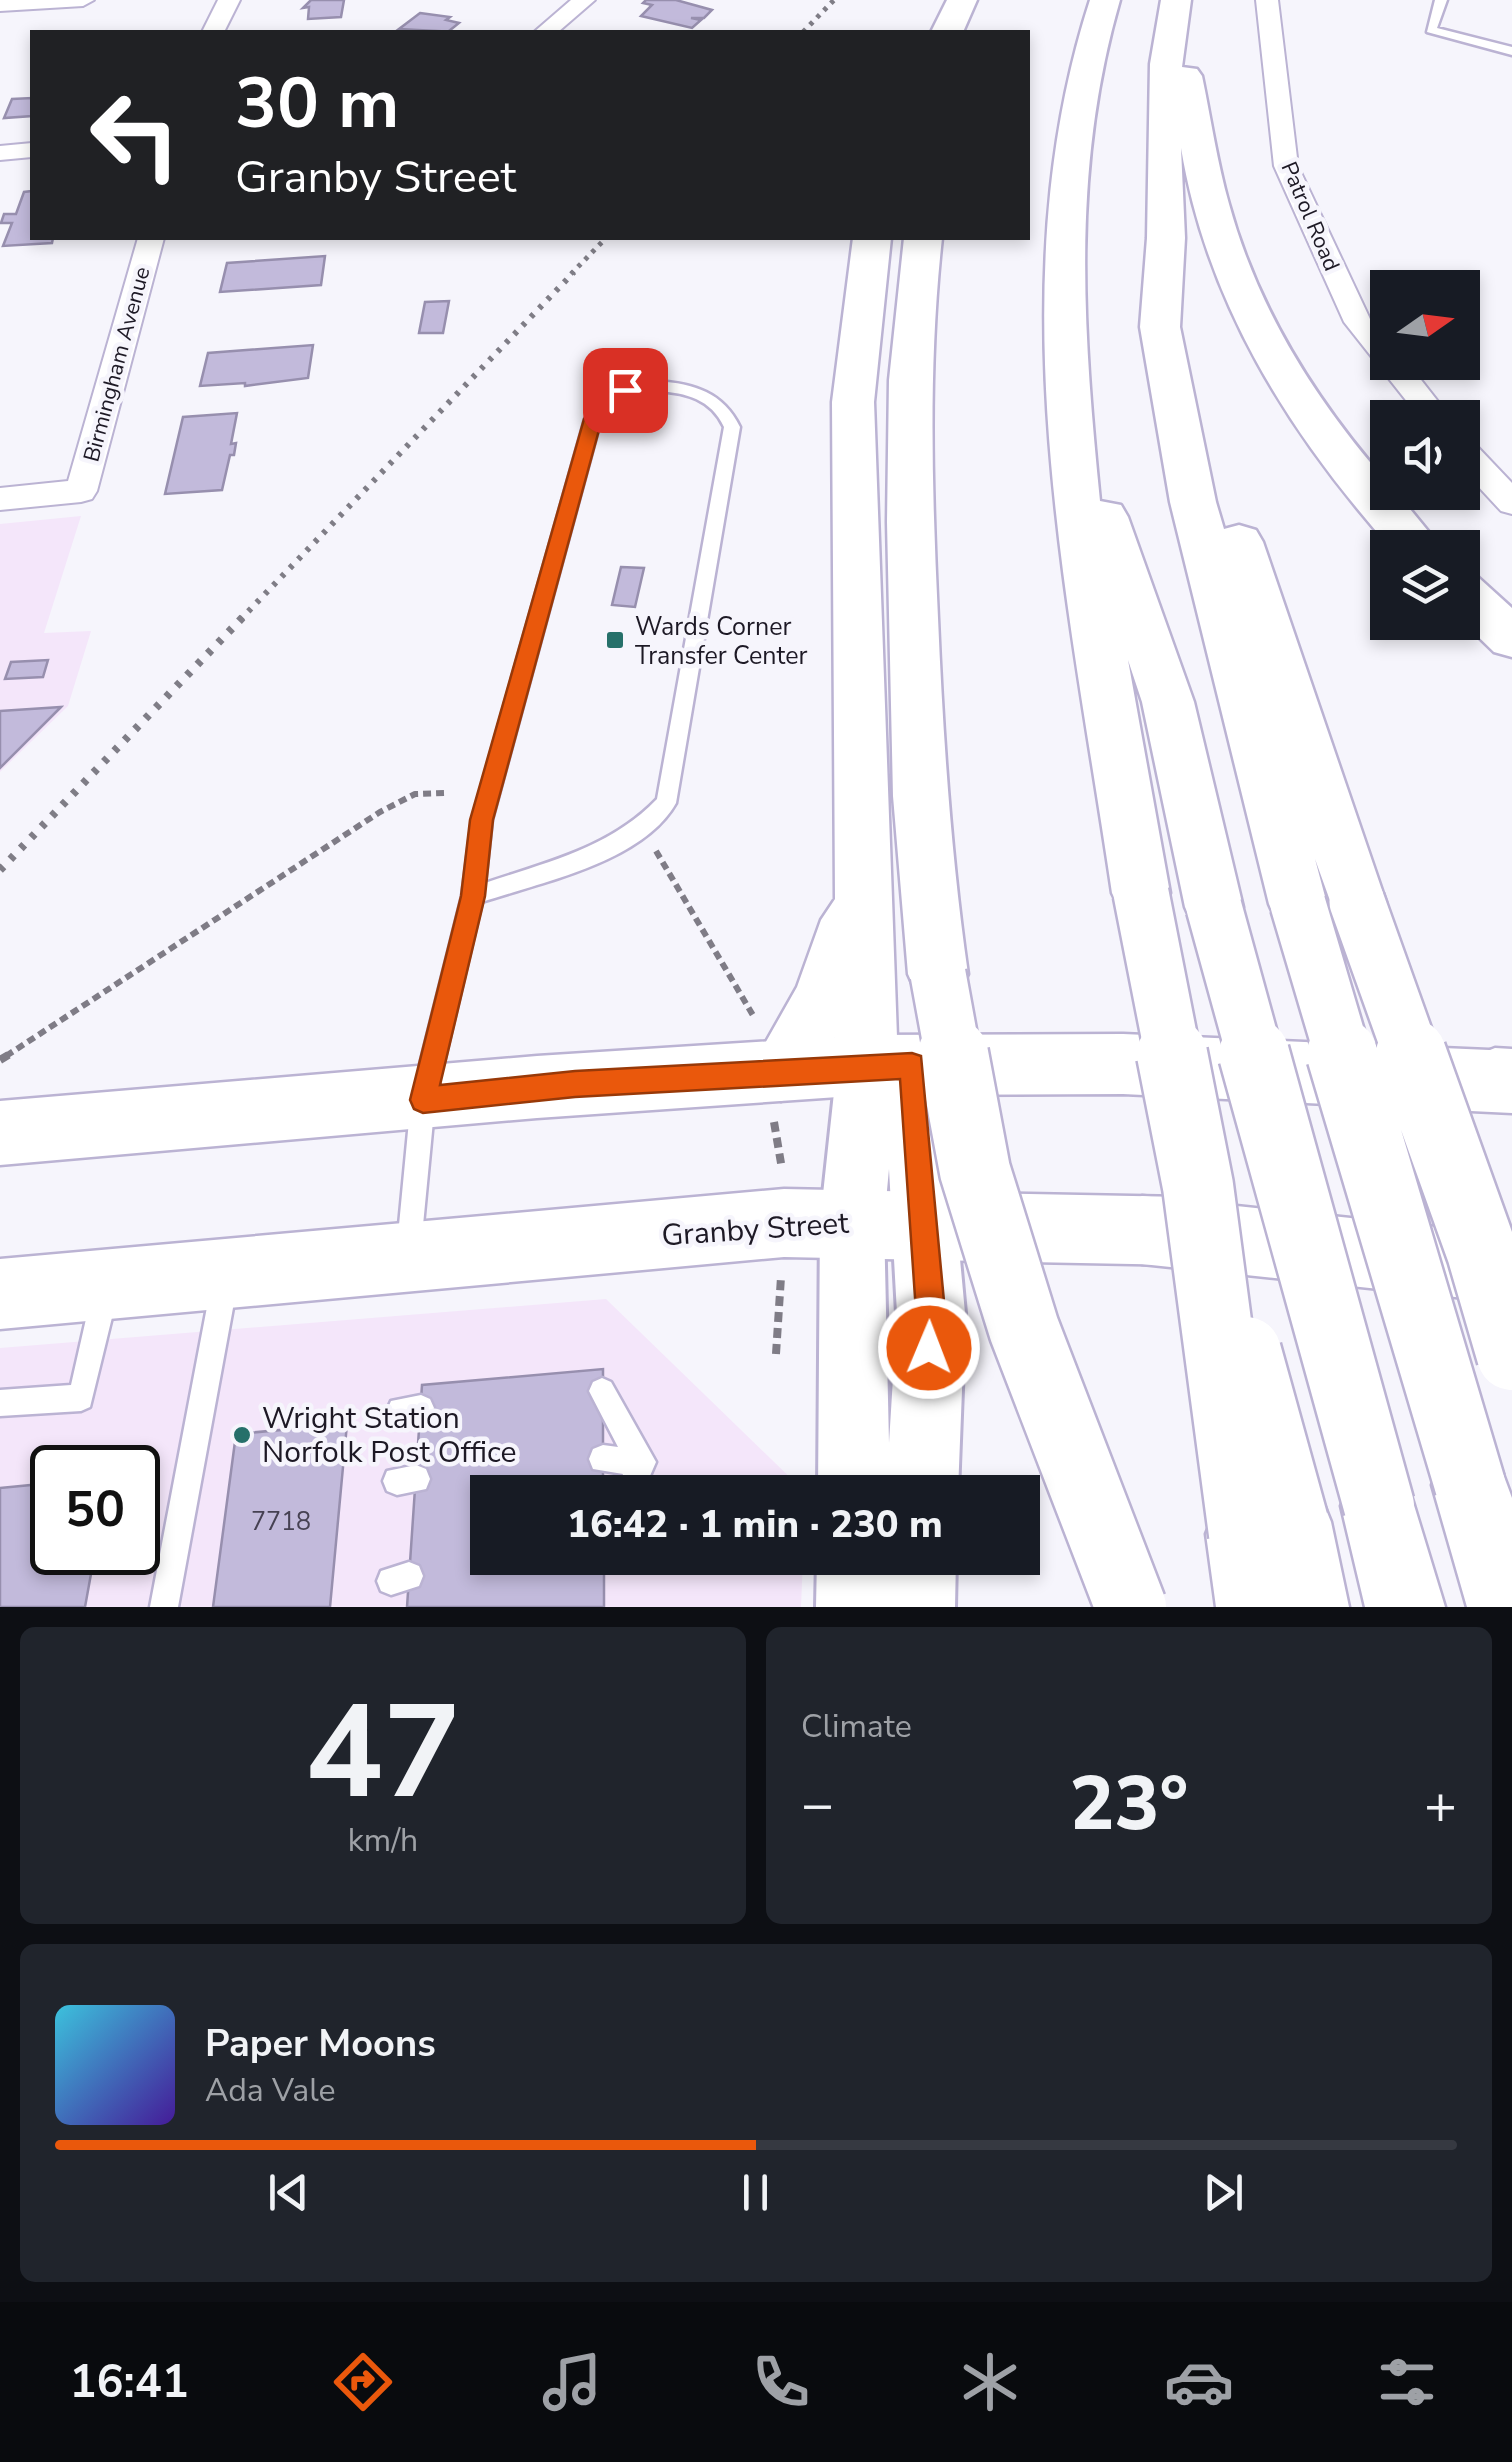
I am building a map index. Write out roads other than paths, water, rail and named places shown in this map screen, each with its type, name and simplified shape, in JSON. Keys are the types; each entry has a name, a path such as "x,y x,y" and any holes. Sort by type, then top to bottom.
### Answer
{"main road":[{"path":"1087,0 1085,65 1063,261 1068,410 1077,501 1140,893 1198,1186 1264,1555 1309,1607"},
{"path":"1085,65 1105,0"},
{"path":"1174,8 1162,142 1166,238 1160,328 1193,502 1328,903 1470,1485 1507,1607"},
{"path":"1174,8 1210,203 1248,304 1312,415 1356,475 1404,530"},
{"path":"872,240 853,402 863,879 889,1065 924,1223 931,1312 923,1475"},
{"path":"923,240 916,285 908,465 918,790 938,974 974,1172 1024,1329 1131,1607"},
{"path":"1068,410 1168,702 1214,906 1406,1607"},
{"path":"1480,608 1512,638"},
{"path":"781,1070 823,1001 863,879"},
{"path":"1328,903 1502,1254 1512,1315"},
{"path":"0,1133 423,1100 537,1086 889,1065 1123,1064 1506,1080"},
{"path":"854,1475 852,1222 889,1065"},
{"name":"Granby Street","path":"0,1294 784,1224 852,1222 1142,1230 1502,1254"},
{"path":"1502,1254 1512,1355"},
{"path":"854,1575 854,1607"},
{"path":"917,1607 918,1575"}],"street":[{"path":"0,5 83,0"},
{"path":"214,30 229,0"},
{"path":"547,30 584,0"},
{"name":"Patrol Road","path":"1267,0 1286,166 1358,322 1370,337"},
{"path":"0,152 30,150"},
{"name":"Birmingham Avenue","path":"0,499 81,492 150,240"},
{"name":"Patrol Road","path":"1405,380 1421,400"},
{"path":"1480,468 1512,503"}],"lane":[{"path":"1440,0 1430,30 1512,51"},
{"path":"408,1257 423,1100 473,896 482,820 593,419 605,401 625,390 684,388 718,404 732,427 666,803 650,824 626,841 473,896"},
{"path":"164,1607 226,1274"},
{"path":"0,1403 82,1398 107,1285"},
{"path":"602,1391 642,1462"},
{"path":"603,1459 642,1462"},
{"path":"636,1475 642,1462"}],"railway":[{"path":"805,30 834,0"},
{"path":"571,274 604,240"},
{"path":"240,620 574,272"},
{"path":"0,870 243,617"}],"place":[{"name":"Wards Corner Transfer Center","path":"615,640"},
{"name":"Wright Station Norfolk Post Office","path":"242,1435"}]}
